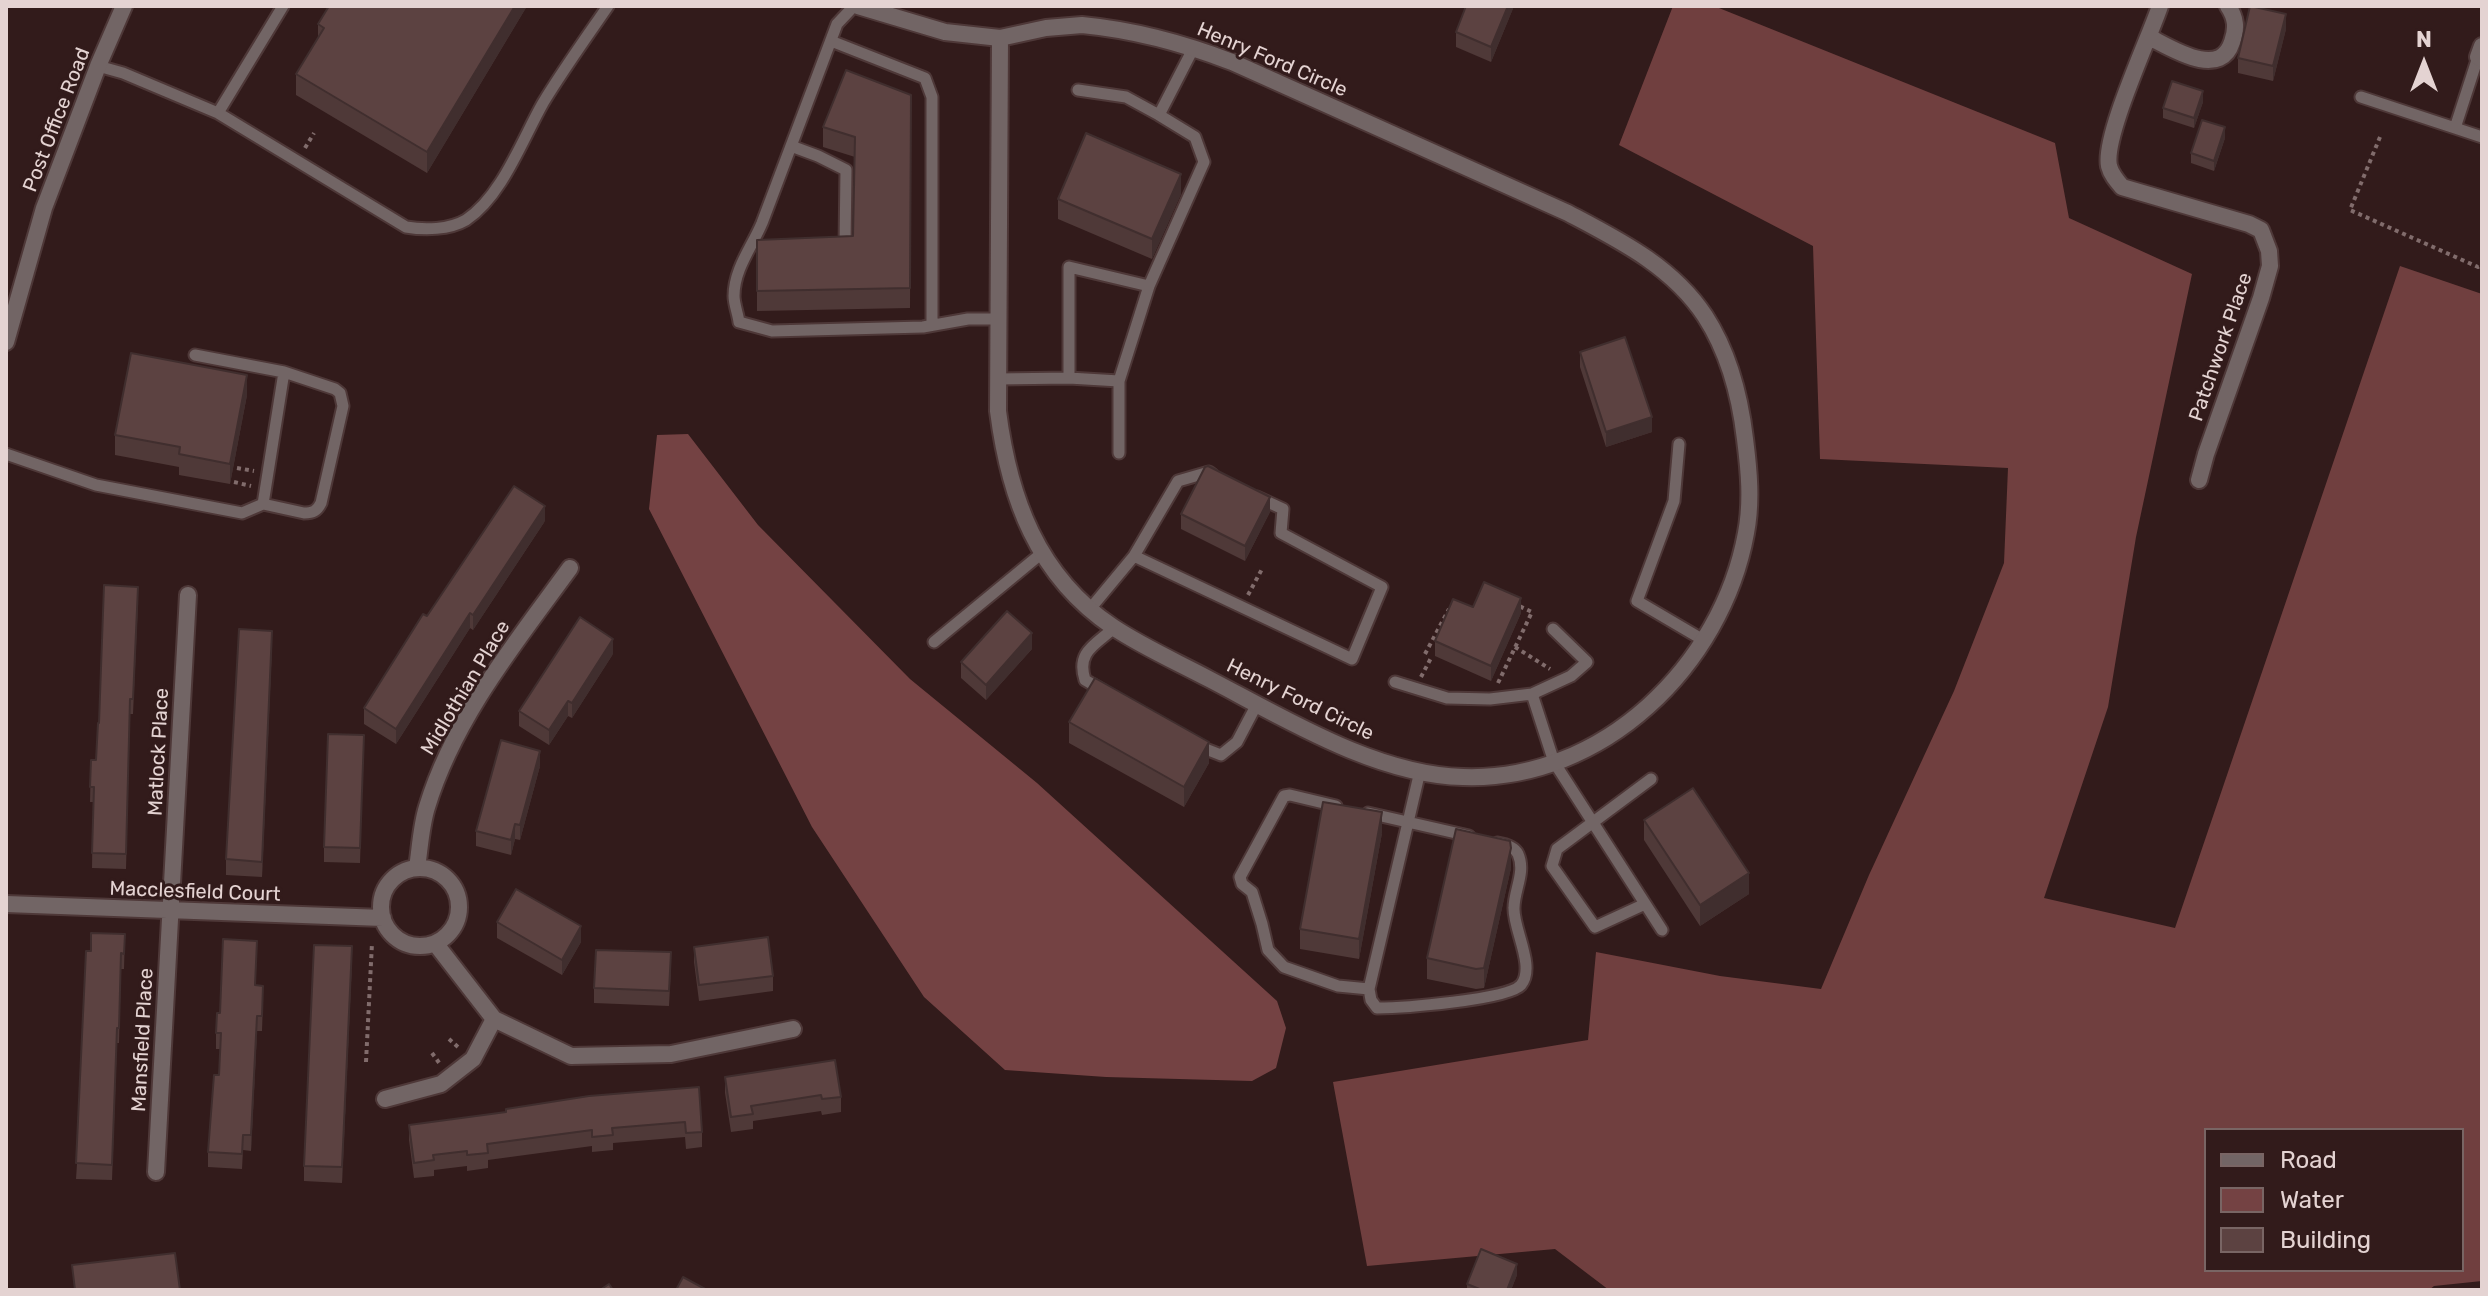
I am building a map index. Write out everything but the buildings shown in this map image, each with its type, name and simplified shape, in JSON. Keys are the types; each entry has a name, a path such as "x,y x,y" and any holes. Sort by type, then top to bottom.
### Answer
{"street":[{"name":"Post Office Road","path":"6,342 44,208 124,6"},
{"name":"Henry Ford Circle","path":"856,6 945,32 1000,38 1046,28 1082,25 1113,28 1194,47 1568,213 1617,239 1664,270 1704,316 1726,359 1739,396 1750,504 1746,533 1725,602 1705,641 1658,699 1590,747 1554,762 1517,772 1478,777 1420,771 1366,755 1257,704 1114,628 1062,582 1042,553 1015,492 1004,454 998,411 1000,38"},
{"name":"Patchwork Place","path":"2160,6 2110,145 2109,164 2113,176 2122,187 2249,224 2261,230 2269,251 2270,266 2261,298 2199,480"},
{"path":"2149,37 2196,60 2210,61 2225,54 2231,47 2236,29 2228,6"},
{"name":"Midlothian Place","path":"417,868 426,810 443,762 488,684 570,568"},
{"name":"Matlock Place","path":"171,911 188,595"},
{"path":"417,868 440,873 457,892 457,920 448,934 435,943 413,945 399,939 392,934 383,918 383,895 390,883 397,876 417,868"},
{"name":"Macclesfield Court","path":"6,904 383,918"},
{"name":"Mansfield Place","path":"156,1172 171,911"},
{"path":"435,943 494,1019 571,1056 671,1054 793,1029"},
{"path":"385,1099 441,1084 473,1059 494,1019"}],"lane":[{"path":"218,113 283,6"},
{"path":"98,66 123,73 218,113 406,227 420,230 439,228 464,221 491,197 544,102 608,6"},
{"path":"856,6 837,24 753,244 742,261 734,297 739,322 772,331 932,325 968,319 998,319"},
{"path":"831,41 925,78 932,97 932,325"},
{"path":"1159,115 1194,47"},
{"path":"2455,128 2481,54"},
{"path":"1078,90 1126,97 1159,115 1195,137 1204,162 1149,286 1119,381 1119,453"},
{"path":"2361,97 2482,137"},
{"path":"791,146 846,170 845,245 830,245"},
{"path":"753,244 769,244"},
{"path":"1069,378 1069,267 1149,286"},
{"path":"6,454 96,485 242,513 263,504 304,513 317,510 343,406 340,393 284,372 195,355"},
{"path":"263,504 284,372"},
{"path":"998,379 1119,381"},
{"path":"1679,444 1674,501 1637,601 1705,641"},
{"path":"1090,609 1134,556 1178,481 1209,472 1221,479"},
{"path":"1134,556 1352,659 1382,587 1281,533 1283,509 1246,491"},
{"path":"934,642 1042,553"},
{"path":"1112,695 1085,680 1081,666 1085,653 1114,628"},
{"path":"1395,682 1447,698 1490,699 1532,694 1571,676 1587,662 1553,629"},
{"path":"1532,694 1554,762 1662,930"},
{"path":"1193,743 1221,755 1237,742 1257,704"},
{"path":"1420,771 1369,989 1371,1000 1377,1008 1483,997 1517,989 1524,982 1527,968 1514,909 1520,879 1518,853 1505,844 1491,841"},
{"path":"1645,904 1595,927 1552,866 1557,849 1651,779"},
{"path":"1369,989 1338,986 1284,967 1268,950 1252,892 1242,884 1240,877 1284,796 1478,838"}],"path":[{"path":"304,149 314,133"},
{"path":"2380,137 2350,210 2478,267 2482,265"},
{"path":"1242,607 1262,569"},
{"path":"1497,685 1532,612 1508,601"},
{"path":"1425,654 1453,602"},
{"path":"1515,647 1551,670"},
{"path":"366,1062 372,943"}],"shaded area":[{"path":"1673,6 1714,6 2055,143 2069,218 2192,274 2136,537 2108,707 2044,898 2175,928 2400,266 2482,294 2482,1281 2434,1286 2429,1290 1609,1290 1555,1249 1367,1266 1333,1082 1588,1040 1596,952 1720,976 1821,989 1869,875 1954,691 2004,563 2008,468 1820,459 1813,246 1619,145"}],"water":[{"path":"688,434 758,525 910,679 1037,783 1277,1001 1286,1028 1276,1068 1252,1081 1106,1077 1005,1070 924,997 812,827 649,509 657,435"}]}
